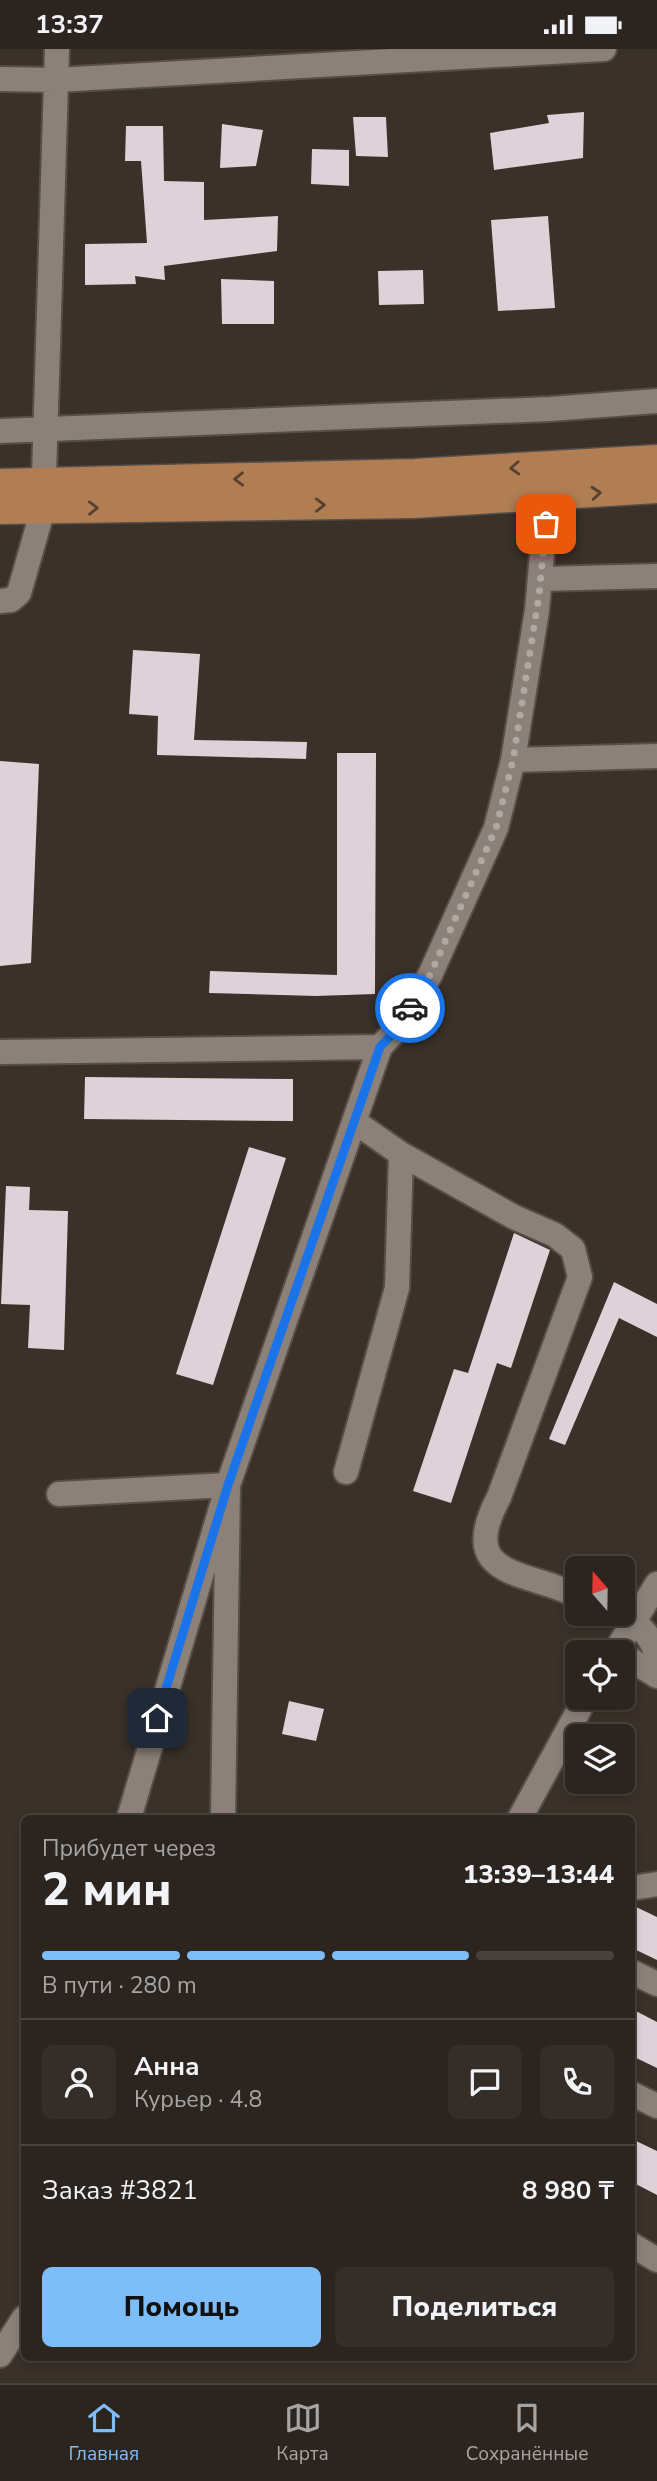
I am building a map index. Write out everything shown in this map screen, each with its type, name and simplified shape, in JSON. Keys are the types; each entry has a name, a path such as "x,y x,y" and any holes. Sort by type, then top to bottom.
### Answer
{"main road":[{"path":"0,509 44,496 657,460"},
{"path":"0,484 44,496 412,503 657,488"}],"street":[{"path":"0,601 11,600 19,593 44,496 57,49"},
{"path":"0,79 56,80 604,49"},
{"path":"0,431 550,409 657,401"},
{"path":"130,1815 228,1485 380,1047 398,1028 430,975 496,828 513,760 541,579 549,496 549,466"},
{"path":"541,579 657,576"},
{"path":"513,760 657,756"},
{"path":"0,1052 380,1047"},
{"path":"355,1122 401,1154 513,1217 555,1235 573,1249 580,1276 499,1497 485,1524 485,1545 502,1569 565,1591"},
{"path":"346,1472 397,1288 401,1154"},
{"path":"59,1494 228,1485"},
{"path":"223,1815 228,1485"},
{"path":"635,1606 657,1584"},
{"path":"635,1626 652,1640 657,1655"},
{"path":"635,1662 657,1676"},
{"path":"522,1815 579,1710"},
{"path":"635,1888 657,1884"},
{"path":"635,1973 657,1984"},
{"path":"635,2095 657,2106"},
{"path":"635,2247 657,2260"},
{"path":"0,2355 21,2323"}],"building":[{"path":"584,112 583,158 494,170 490,133 549,123 547,115"},
{"path":"353,117 386,117 388,157 356,156"},
{"path":"222,124 263,130 256,166 220,168"},
{"path":"126,126 163,126 164,181 204,182 204,220 278,216 277,251 164,266 165,280 135,276 136,284 85,285 85,244 147,243 141,161 125,161"},
{"path":"312,149 349,150 349,186 311,184"},
{"path":"548,216 555,308 498,311 491,220"},
{"path":"423,270 424,304 379,305 378,271"},
{"path":"221,279 274,281 274,324 222,324"},
{"path":"133,650 200,654 194,740 307,742 306,759 157,755 158,716 129,714"},
{"path":"337,753 376,753 375,994 316,996 209,993 210,971 337,975"},
{"path":"0,761 39,764 31,963 0,966"},
{"path":"85,1077 293,1079 293,1121 84,1119"},
{"path":"249,1147 286,1158 213,1385 176,1374"},
{"path":"6,1186 30,1187 29,1210 68,1211 64,1350 28,1348 30,1305 1,1304"},
{"path":"514,1233 550,1250 511,1368 497,1363 451,1503 413,1491 454,1369 468,1373"},
{"path":"614,1282 657,1304 657,1337 619,1318 565,1445 549,1439"},
{"path":"289,1701 324,1709 316,1741 282,1734"},
{"path":"635,1906 657,1917 657,1960 635,1949"},
{"path":"635,2011 657,2022 657,2068 635,2057"},
{"path":"635,2140 657,2151 657,2195 635,2184"}],"way so far":[{"path":"410,1008 430,975 496,828 513,760 539,595 546,524"}],"route":[{"path":"157,1718 228,1485 380,1047 398,1028 410,1008"}]}
